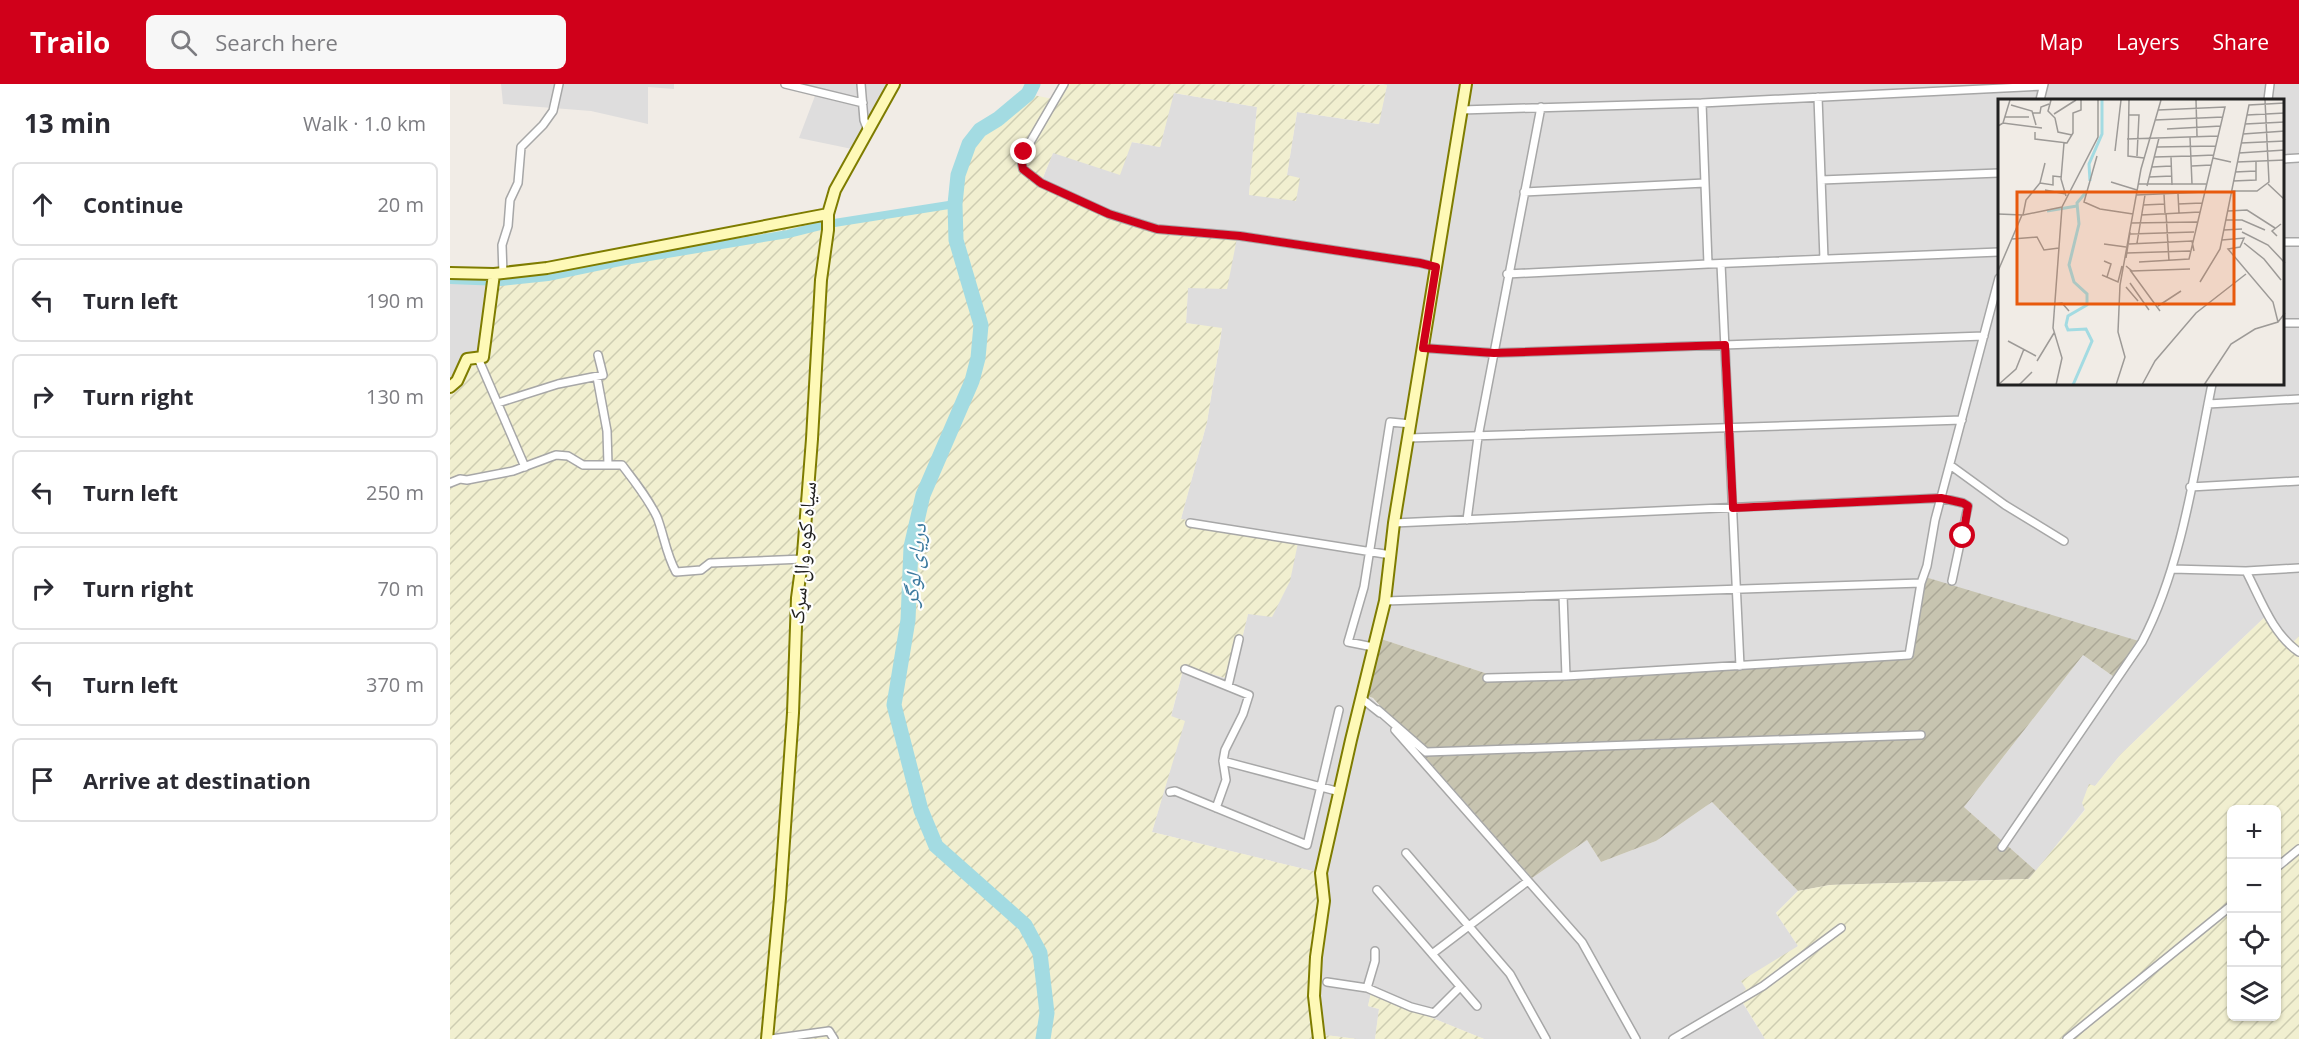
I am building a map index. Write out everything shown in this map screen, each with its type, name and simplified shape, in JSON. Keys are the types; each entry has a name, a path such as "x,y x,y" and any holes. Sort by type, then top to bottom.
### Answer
{"street":[{"path":"450,387 457,381 468,359 483,357 502,245 508,226 510,200 518,183 518,157 521,147 543,125 553,111 559,84"},
{"path":"785,84 863,103"},
{"path":"861,84 864,120 868,131"},
{"name":"سیاه کوه وال سړک","path":"769,1039 792,724 797,598 803,559 821,280 828,221 835,190 894,84"},
{"path":"1064,84 1053,99 1021,158 1023,169 1041,183 1109,214 1157,229 1240,236 1433,266"},
{"path":"1319,1039 1314,996 1316,957 1324,901 1321,873 1385,601 1394,523 1423,348 1433,266 1466,84"},
{"path":"2268,99 2270,84"},
{"path":"1461,110 1702,103 2044,85"},
{"path":"1818,97 1824,259"},
{"path":"1702,103 1708,264"},
{"path":"1467,520 1478,436 1507,274 1541,107"},
{"path":"2284,159 2299,158"},
{"path":"1821,180 1998,173"},
{"path":"1524,192 1705,183"},
{"path":"450,273 496,278 828,221"},
{"path":"1507,274 1998,252"},
{"path":"1721,264 1740,666"},
{"path":"1487,678 1566,676 1909,656 1921,584 1941,498 1998,282"},
{"path":"1423,348 1494,353 1984,336"},
{"path":"498,403 558,384 603,375 598,355"},
{"path":"478,358 525,466"},
{"path":"597,377 607,431 608,465"},
{"path":"2002,848 2142,642 2156,615 2172,569 2212,386"},
{"path":"2208,404 2299,399"},
{"path":"1409,438 1962,420"},
{"path":"1373,647 1348,642 1364,587 1390,422 1411,424"},
{"path":"450,483 459,479 467,480 513,471 556,455 568,456 583,465 622,465 645,495 657,519 668,558 676,572 701,570 710,563 803,559"},
{"path":"1950,465 2005,505 2064,541"},
{"path":"2190,487 2299,481"},
{"path":"1394,523 1941,498 1968,506 1952,581"},
{"path":"1190,523 1391,555"},
{"path":"2172,569 2246,571 2299,568"},
{"path":"2246,571 2289,646 2299,652"},
{"path":"1385,601 1921,584"},
{"path":"1563,595 1566,676"},
{"path":"1228,686 1239,639"},
{"path":"1185,669 1249,695 1222,761 1226,780 1216,808"},
{"path":"1361,698 1426,752 1922,735"},
{"path":"1170,792 1175,791 1307,845 1339,710"},
{"path":"1377,710 1582,942 1636,1039"},
{"path":"1222,761 1340,792"},
{"path":"2281,865 2299,849"},
{"path":"1406,853 1510,974 1546,1039"},
{"path":"1432,954 1528,881"},
{"path":"1377,890 1477,1006"},
{"path":"2067,1039 2227,909"},
{"path":"1673,1039 1763,986 1841,928"},
{"path":"1367,988 1375,961 1375,951"},
{"path":"1327,982 1367,988 1411,1007 1434,1013 1460,987"},
{"path":"769,1039 829,1031 834,1039"}],"shaded area":[{"path":"501,84 674,84 674,89 648,87 648,124 591,111 503,104"},
{"path":"784,84 894,84 857,150 799,138 818,88"},
{"path":"1064,84 1387,85 1379,124 1297,112 1287,175 1300,178 1296,201 1249,195 1257,107 1174,93 1160,147 1132,142 1120,175 1053,153 1041,182 1126,222 1237,238 1227,289 1188,288 1186,323 1222,328 1207,422 1181,519 1299,538 1290,581 1272,617 1248,614 1232,680 1184,666 1171,716 1185,721 1152,832 1321,873 1317,1034 1357,1039 450,1039 450,387 467,359 483,357 494,274 828,214 829,224 955,204 958,175 969,144 980,130 998,119 1028,94 1053,99"},
{"path":"1383,84 2299,84 2299,636 2289,646 2268,614 2121,754 2095,786 2085,809 2036,871 1964,807 2083,655 2117,679 2142,643 1566,676 1488,674 1375,637 1362,694 1372,698 1532,878 1587,840 1601,862 1656,841 1712,802 1798,891 1776,913 1798,946 1739,997 1765,1039 1484,1039 1371,993 1368,1006 1379,1009 1375,1039 1317,1034 1321,873 1152,832 1184,721 1171,717 1184,666 1232,680 1248,614 1298,538 1181,519 1207,422 1222,329 1186,323 1188,288 1157,231 1041,183 1053,153 1131,142 1160,147 1173,93 1257,107 1249,195 1287,175 1297,112 1378,124 1387,85"},
{"path":"450,273 494,274 483,357 450,387"},
{"path":"1925,577 2142,642 2117,679 2083,655 1964,807 2036,871 2028,879 1830,885 1798,891 1712,802 1656,841 1601,862 1587,840 1532,878 1373,698 1362,694 1375,637 1488,674 1566,676 1909,655"},
{"path":"2268,614 2290,646 2299,636 2299,1039 1765,1039 1739,996 1746,989 1741,981 1798,946 1776,913 1798,891 1830,885 2029,879 2085,810 2082,803 2089,784 2095,786 2121,754"},
{"path":"1371,993 1484,1039 1375,1039 1379,1009 1368,1006"}],"waterway":[{"name":"دریای لوگر","path":"1033,84 1028,94 998,119 980,130 969,144 958,175 955,204 956,240 981,325 978,358 972,381 923,495 911,547 908,620 894,705 921,810 936,846 1025,925 1040,953 1047,1013 1043,1039"},
{"path":"450,280 501,282 548,277 625,261 788,234 828,224 955,204"}],"route":[{"path":"1024,152 1020,164 1041,183 1074,196 1109,214 1157,229 1240,236 1436,267 1423,348 1494,353 1725,345 1733,508 1941,498 1968,506 1963,536"}]}
